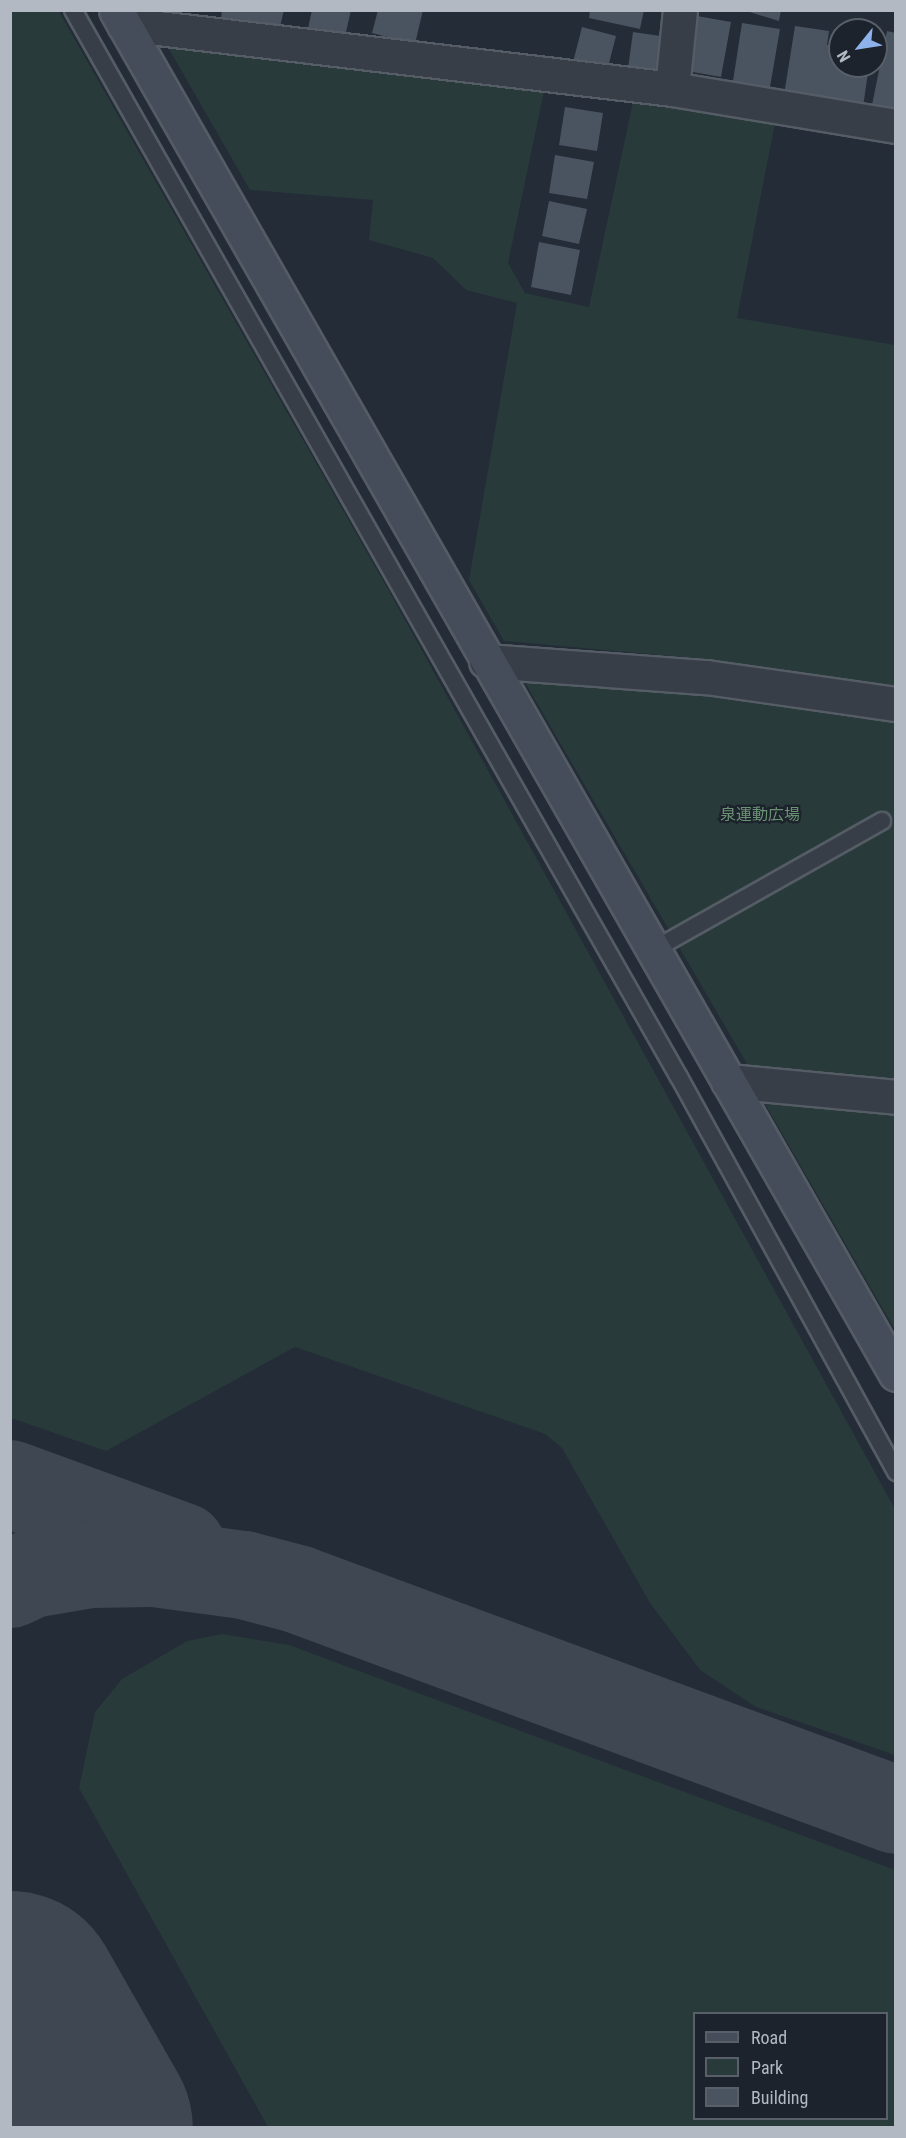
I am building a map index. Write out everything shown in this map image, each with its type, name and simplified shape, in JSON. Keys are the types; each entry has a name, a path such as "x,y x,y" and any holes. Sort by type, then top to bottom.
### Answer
{"street":[{"path":"672,89 681,10"},
{"path":"120,17 672,89 896,126"},
{"path":"120,17 486,661 896,1374"},
{"path":"486,661 706,677 896,704"},
{"path":"728,1081 896,1096"}],"lane":[{"path":"74,10 680,1077 896,1472"},
{"path":"653,950 882,821"}],"green space":[{"path":"58,10 393,598 895,1509 895,1755 756,1707 700,1670 650,1603 562,1448 545,1434 295,1347 106,1451 11,1418 10,11"},
{"name":"泉運動広場","path":"162,37 545,87 508,263 525,293 589,307 633,102 775,123 737,318 895,345 895,1084 750,1069 520,674 699,692 704,659 504,641 469,580 517,303 466,290 433,258 369,240 373,200 250,190"},
{"path":"760,1095 895,1111 895,1330"},
{"path":"222,1634 289,1645 895,1870 895,2127 268,2127 79,1788 95,1712 122,1679 187,1641"}],"building":[{"path":"222,10 284,10 279,31 221,18"},
{"path":"312,10 351,10 344,41 307,33"},
{"path":"378,10 423,10 415,44 372,33"},
{"path":"590,10 644,10 640,29 589,18"},
{"path":"743,10 781,10 779,21"},
{"path":"697,16 731,22 721,77 687,71"},
{"path":"742,23 780,29 770,87 733,81"},
{"path":"795,26 828,31 828,78 867,78 863,107 784,95"},
{"path":"582,27 616,36 606,75 572,66"},
{"path":"888,31 896,33 896,115 871,110 877,78 888,78"},
{"path":"633,32 674,38 668,83 627,76"},
{"path":"565,107 603,113 597,151 559,145"},
{"path":"555,155 594,162 587,199 549,193"},
{"path":"549,201 587,209 579,244 542,236"},
{"path":"539,242 580,250 571,295 531,287"}],"taxiway":[{"path":"10,1484 182,1547"},
{"path":"10,1584 31,1574 91,1564 153,1563 244,1575 297,1589 896,1810"}],"runway":[{"path":"10,2000 83,2128"}]}
